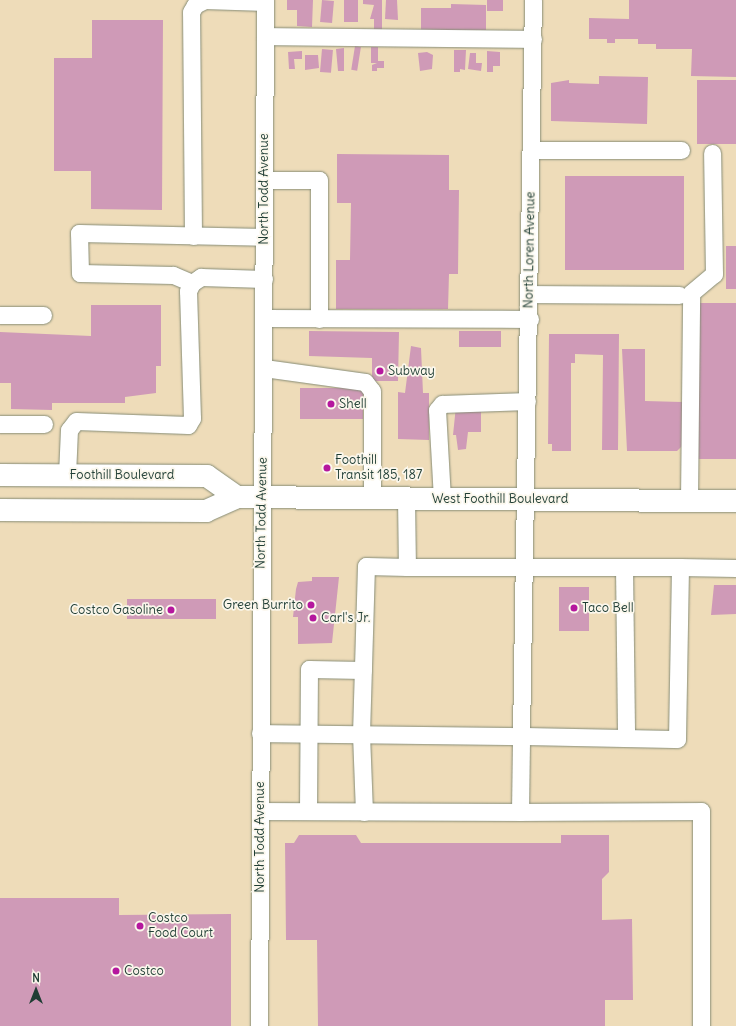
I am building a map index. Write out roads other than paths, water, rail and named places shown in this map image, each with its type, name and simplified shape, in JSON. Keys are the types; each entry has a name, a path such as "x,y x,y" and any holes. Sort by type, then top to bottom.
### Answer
{"main road":[{"name":"Foothill Boulevard","path":"0,475 208,476 237,497"},
{"path":"0,510 206,511 237,497 264,498"},
{"name":"West Foothill Boulevard","path":"264,498 736,501"}],"street":[{"path":"193,236 192,2 205,0 265,1"},
{"name":"North Loren Avenue","path":"520,812 524,499 530,320 533,0"},
{"name":"North Todd Avenue","path":"259,1026 260,733 264,498 265,1"},
{"path":"265,36 533,39"},
{"path":"532,150 681,150"},
{"path":"689,500 691,293 714,274 712,153"},
{"path":"264,180 319,180 319,319"},
{"path":"192,283 173,275 80,273 79,233 264,237"},
{"path":"67,475 68,430 76,421 188,425 192,418 188,291 192,283 202,278 264,279"},
{"path":"530,294 679,295"},
{"path":"0,315 43,315"},
{"path":"264,318 530,320"},
{"path":"264,368 365,382 372,391 372,498"},
{"path":"442,499 437,410 442,404 527,401"},
{"path":"0,424 44,424"},
{"path":"406,498 407,567"},
{"path":"364,812 362,734 366,566 736,568"},
{"path":"624,567 626,738"},
{"path":"260,733 677,739 680,567"},
{"path":"308,811 309,669 363,670"},
{"path":"260,811 701,811 701,1026"}],"place":[{"name":"Subway","path":"380,371"},
{"name":"Shell","path":"331,404"},
{"name":"Foothill Transit 185, 187","path":"327,468"},
{"name":"Green Burrito","path":"311,605"},
{"name":"Taco Bell","path":"574,608"},
{"name":"Costco Gasoline","path":"171,610"},
{"name":"Carl's Jr.","path":"313,618"},
{"name":"Costco Food Court","path":"140,926"},
{"name":"Costco","path":"116,971"}]}
